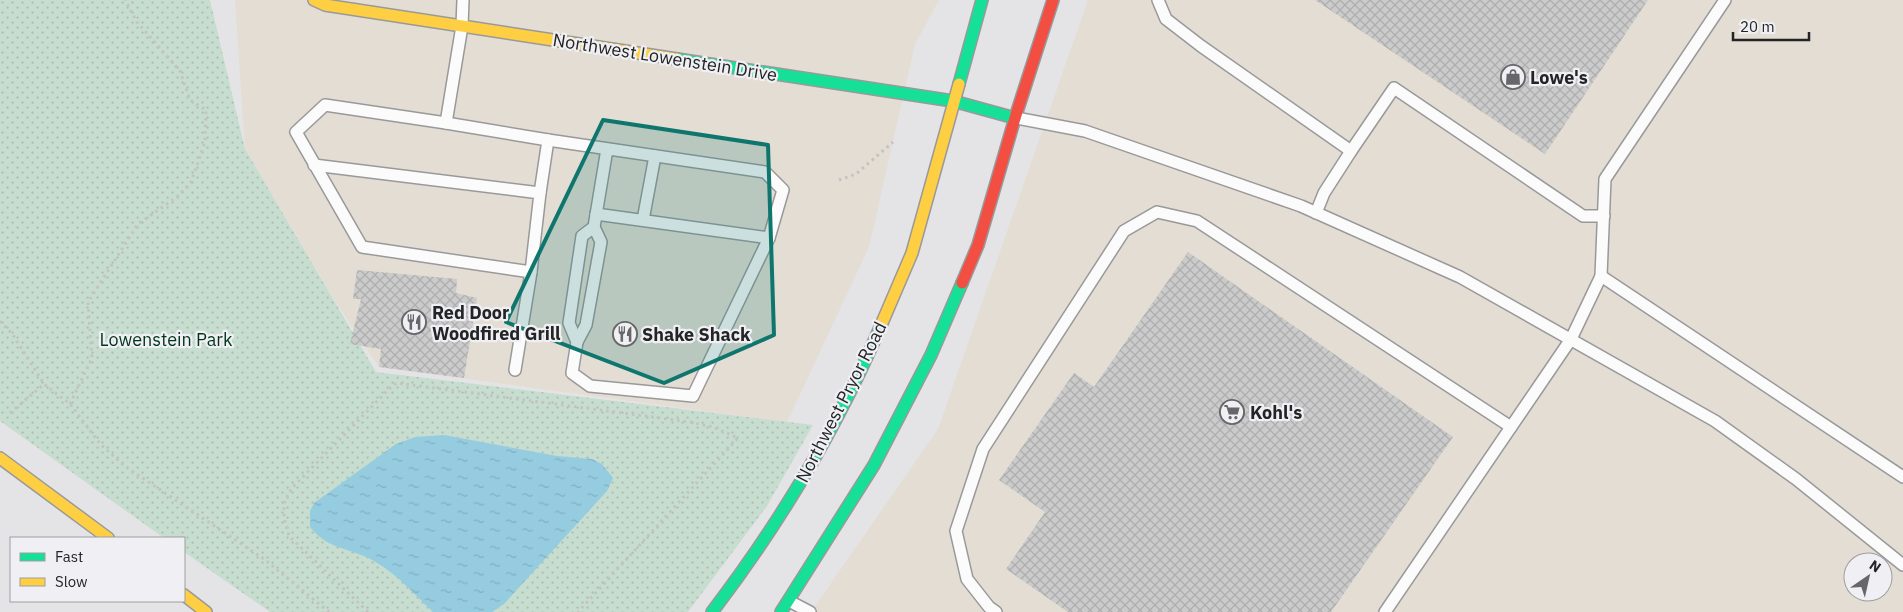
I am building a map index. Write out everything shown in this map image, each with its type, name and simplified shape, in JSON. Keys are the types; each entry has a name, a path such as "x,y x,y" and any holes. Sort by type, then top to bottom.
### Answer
{"main road":[{"name":"Northwest Lowenstein Drive","path":"314,0 325,5 953,101 1015,118"},
{"name":"Northwest Pryor Road","path":"712,612 741,574 801,482 863,367 912,253 982,0"},
{"path":"781,612 874,465 931,354 978,245 1015,118 1053,0"},
{"path":"0,458 107,537"},
{"path":"185,596 206,612"}],"lane":[{"path":"446,123 462,26 462,0"},
{"path":"1158,0 1166,19 1194,41 1350,151"},
{"path":"1385,612 1571,339 1601,276 1605,179 1725,0"},
{"path":"1316,213 1324,194 1350,151 1394,88 1582,216 1604,216"},
{"path":"531,272 362,247 296,132 325,105 765,172 783,190 769,238 693,396 590,386 572,373 576,342 586,325 601,242 594,227 607,149"},
{"path":"1015,118 1085,131 1316,213 1460,277 1715,421 1796,478 1903,565"},
{"path":"515,370 531,272 548,140"},
{"path":"643,220 655,156"},
{"path":"314,165 540,193"},
{"path":"996,612 967,579 956,531 983,449 1124,231 1157,212 1197,222 1510,427"},
{"path":"596,214 769,238"},
{"path":"576,342 569,323 582,236 594,227"},
{"path":"1601,276 1903,477"},
{"path":"789,601 810,612"}],"path":[{"path":"70,404 92,358 88,302 138,224 177,197 191,182 205,142 206,110 190,100 180,71 137,22 125,0"},
{"path":"840,180 856,174 893,142"},
{"path":"0,321 13,335 44,384 70,404 101,445 126,467 264,559 329,612"},
{"path":"368,612 290,536 284,518 285,500 292,488 392,385 397,383 537,400 690,422 714,427 738,438 578,612"},
{"path":"10,413 44,384"}],"highlighted area":[{"path":"603,120 768,145 774,335 664,383 506,322"}],"shaded area":[{"path":"235,0 939,0 915,44 869,247 787,422 379,367 335,301 245,149"},
{"path":"1088,0 1903,0 1903,612 811,612 938,429"}],"green space":[{"name":"Lowenstein Park","path":"0,0 210,0 245,149 376,372 813,425 767,506 688,612 270,612 185,553 185,537 163,537 0,421"}],"water":[{"path":"444,435 557,456 592,459 602,464 613,478 607,491 504,604 492,612 433,612 382,566 365,557 332,545 317,535 310,527 310,511 314,503 396,444 415,437"}],"building":[{"name":"Lowe's","path":"1315,0 1648,0 1545,154"},
{"name":"Kohl's","path":"1188,252 1453,437 1331,612 1068,612 1006,569 1045,512 999,480 1074,373 1094,387"},
{"name":"Red Door Woodfired Grill","path":"357,270 457,279 456,293 477,298 464,378 379,367 381,349 350,344 361,299 353,299"}],"traffic: fast":[{"path":"959,84 982,0"},
{"path":"677,59 953,101 1015,118"},
{"path":"781,612 874,465 931,355 962,283"},
{"path":"712,612 761,544 806,473 846,399 882,323"}],"traffic: slow":[{"path":"314,0 325,5 677,59"},
{"path":"882,323 912,253 959,84"},
{"path":"0,458 107,537"},
{"path":"185,596 206,612"}],"traffic: jam":[{"path":"962,283 978,245 1015,118 1053,0"}],"place":[{"name":"Lowe's","path":"1513,77"},
{"name":"Red Door Woodfired Grill","path":"414,322"},
{"name":"Shake Shack","path":"625,334"},
{"name":"Kohl's","path":"1232,412"}]}
